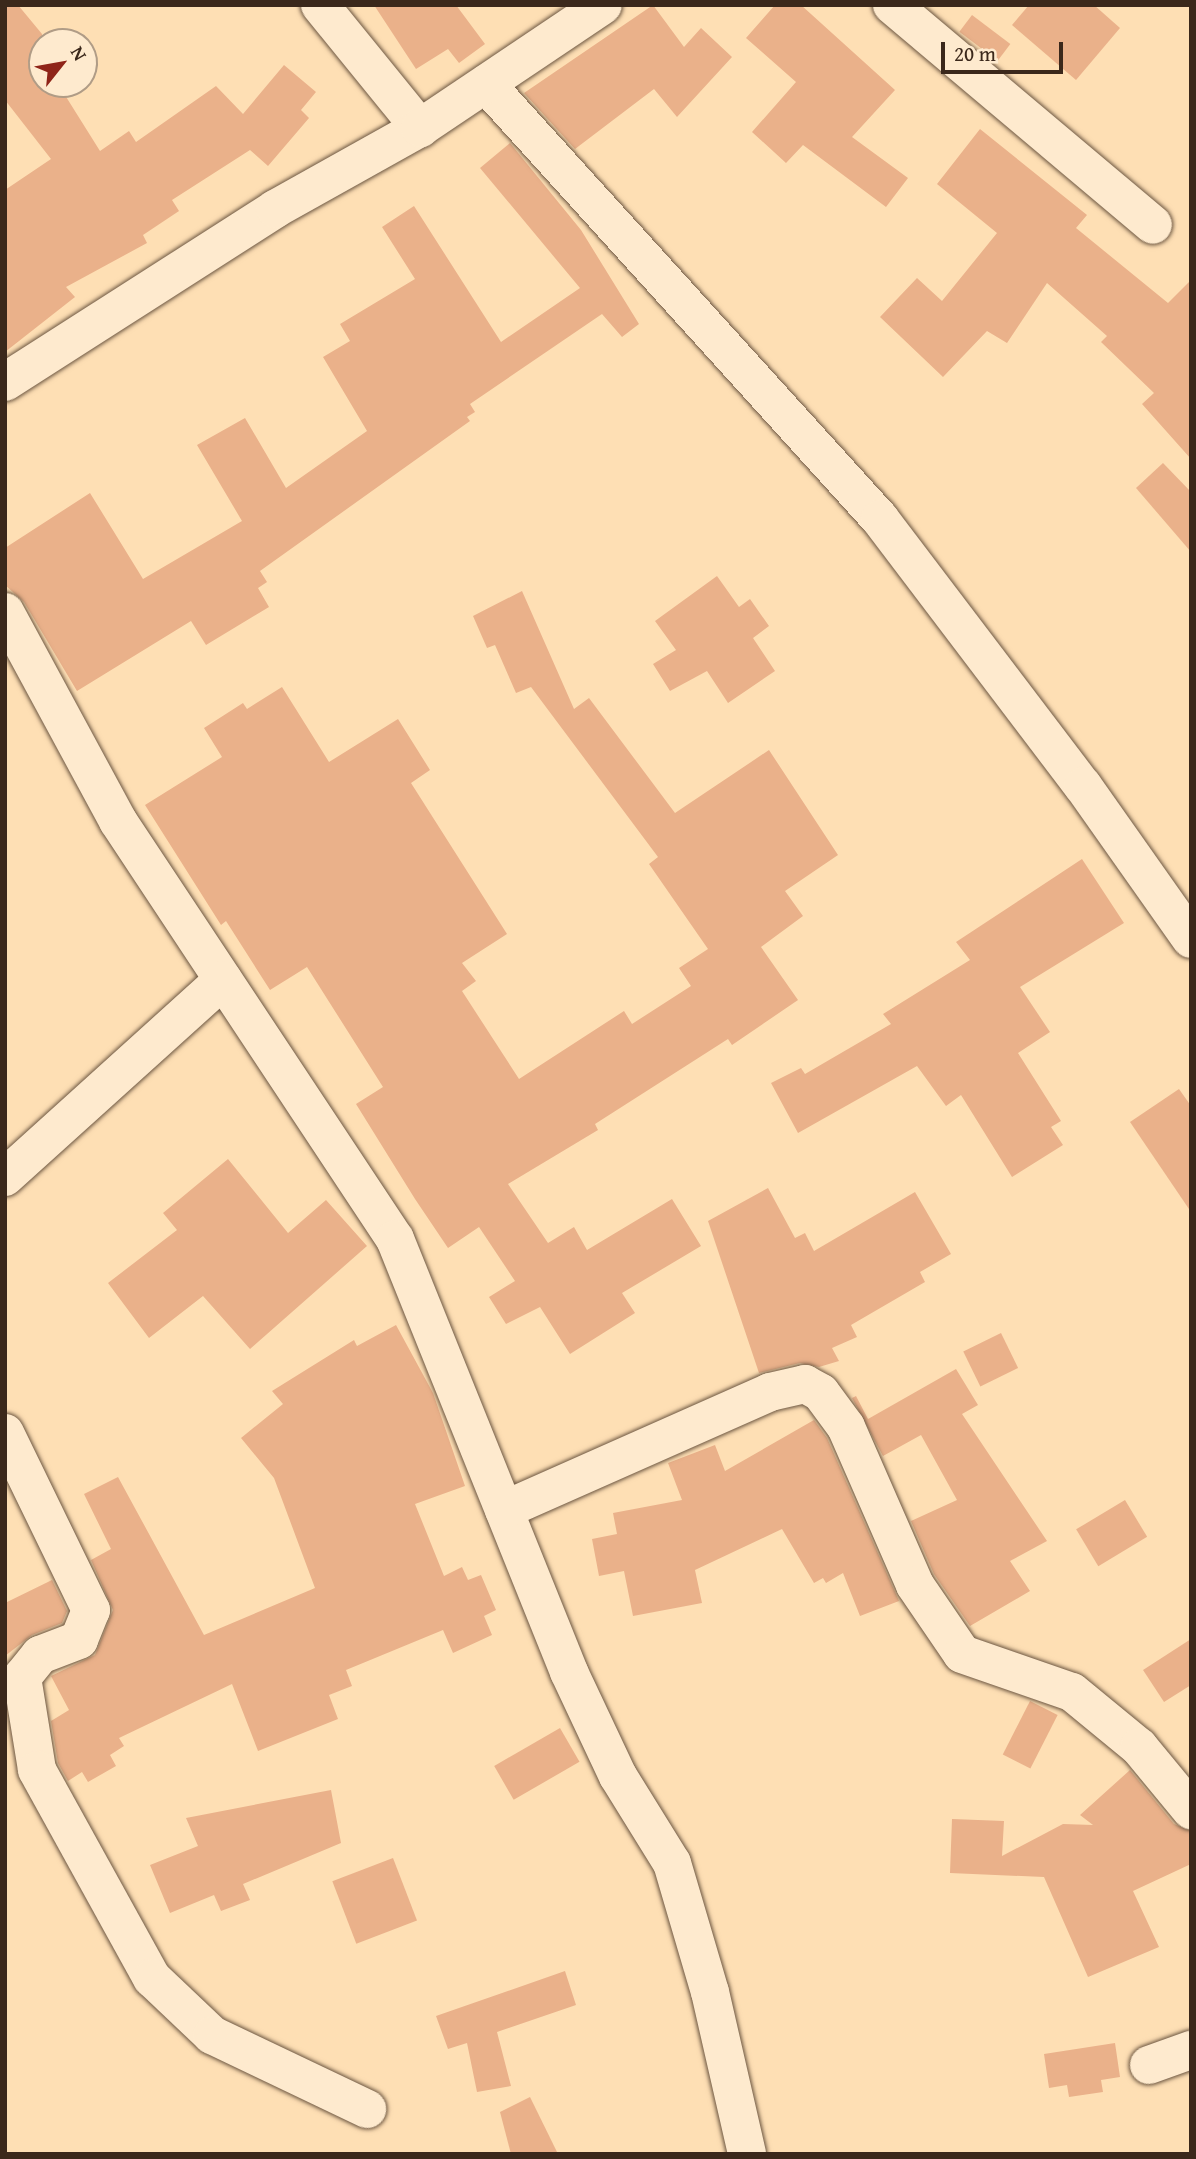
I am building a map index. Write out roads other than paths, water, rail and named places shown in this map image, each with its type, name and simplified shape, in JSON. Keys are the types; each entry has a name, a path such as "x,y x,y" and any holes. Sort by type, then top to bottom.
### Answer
{"street":[{"path":"320,5 420,128"},
{"path":"9,375 275,209 420,128 603,5"},
{"path":"892,5 1153,225"},
{"path":"486,85 880,519 1083,786 1191,939"},
{"path":"5,612 118,821 395,1239 569,1672 618,1776 672,1863 710,1992 747,2154"},
{"path":"5,1177 223,980"},
{"path":"504,1510 769,1392 805,1384 821,1393 846,1427 915,1585 962,1654 1072,1692 1139,1747 1191,1810"},
{"path":"5,1433 91,1610 79,1640 40,1655 22,1677 37,1770 152,1978 212,2035 367,2109"},
{"path":"1149,2066 1191,2050"}]}
